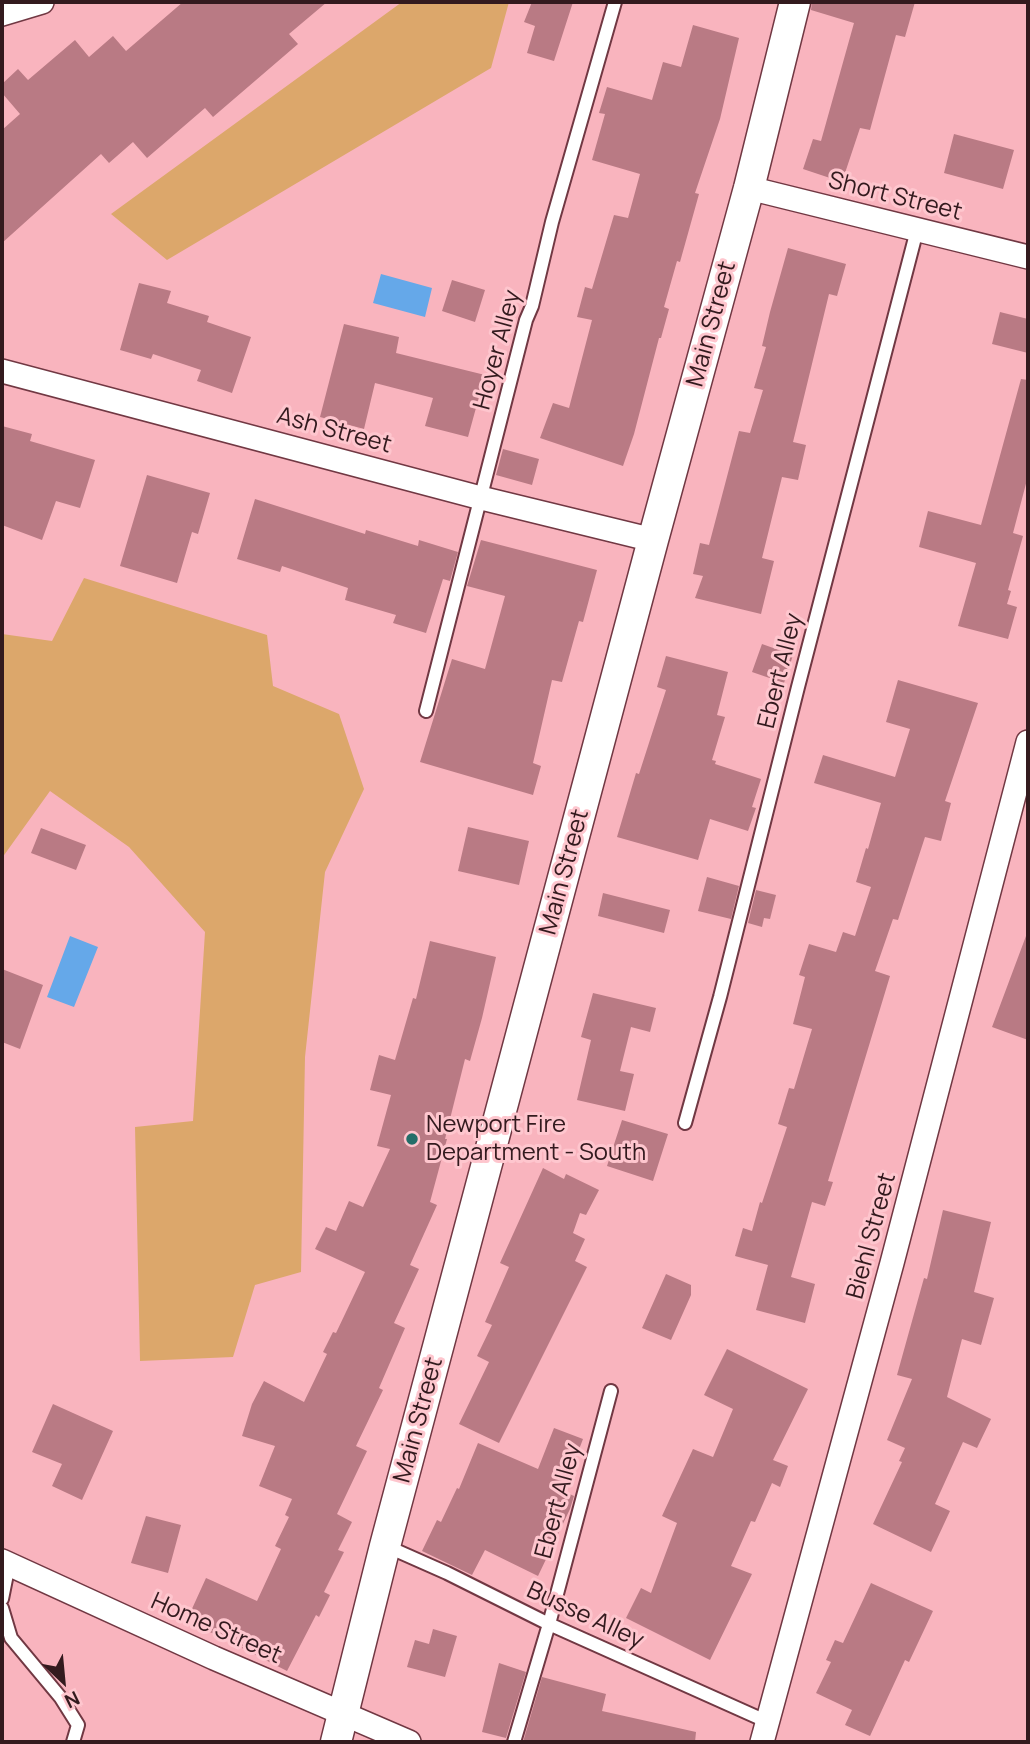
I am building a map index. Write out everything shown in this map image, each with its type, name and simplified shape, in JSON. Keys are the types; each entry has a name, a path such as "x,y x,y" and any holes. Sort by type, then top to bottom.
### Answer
{"street":[{"path":"2,14 42,2"},
{"name":"Main Street","path":"336,1742 385,1546 749,188 795,2"},
{"name":"Short Street","path":"749,188 1028,257"},
{"name":"Ash Street","path":"2,371 481,498 653,540"},
{"name":"Biehl Street","path":"765,1732 892,1263 1028,742"},
{"name":"Home Street","path":"5,1563 214,1658 409,1742"}],"lane":[{"name":"Hoyer Alley","path":"426,711 552,222 615,2"},
{"name":"Ebert Alley","path":"685,1123 918,230"},
{"name":"Ebert Alley","path":"514,1742 549,1624 611,1391"},
{"name":"Busse Alley","path":"385,1546 447,1573 765,1732"},
{"path":"2,1599 5,1563"},
{"path":"2,1608 10,1638 61,1698 78,1725 73,1742"}],"shaded area":[{"path":"402,2 509,2 491,68 167,260 111,214"},
{"path":"84,578 267,635 273,686 339,714 364,789 325,872 305,1057 301,1272 255,1285 233,1357 140,1361 135,1127 193,1121 205,932 129,847 50,791 2,858 2,634 52,641"}],"water":[{"path":"381,274 432,288 425,317 373,303"},
{"path":"70,936 98,947 74,1007 47,997"}],"building":[{"path":"183,2 327,2 289,34 298,44 213,117 205,108 147,158 133,142 109,163 101,154 2,243 2,130 20,114 2,93 2,84 18,69 28,80 75,40 89,57 113,36 126,51"},
{"path":"532,2 573,2 554,61 527,53 535,26 524,22"},
{"path":"812,2 915,2 905,37 896,35 870,130 860,128 842,182 803,169 813,139 821,141 854,23 811,10"},
{"path":"693,25 739,38 720,119 695,193 699,194 664,307 669,309 623,466 540,438 553,403 569,408 592,320 577,317 585,287 592,289 614,215 628,218 640,174 592,160 605,114 599,113 607,87 652,100 663,62 681,67"},
{"path":"954,134 1014,150 1003,189 944,173"},
{"path":"788,248 846,264 837,296 829,294 793,442 806,445 798,480 782,477 762,558 774,561 761,614 695,598 703,576 693,574 700,543 709,545 739,431 750,433 763,390 754,388 766,347 762,346 770,312"},
{"path":"452,280 485,290 475,322 442,311"},
{"path":"139,283 171,291 167,303 209,316 207,322 251,337 232,393 197,381 201,370 153,354 151,359 120,350"},
{"path":"1000,312 1028,319 1028,353 992,344"},
{"path":"344,324 399,337 396,353 485,375 468,437 425,426 433,398 375,383 364,429 320,417"},
{"path":"1021,379 1028,380 1028,476 1013,533 1023,536 1008,590 1011,591 1007,604 1017,607 1008,639 958,626 976,563 919,547 928,511 981,525"},
{"path":"2,426 32,434 30,441 95,460 80,508 56,501 42,540 2,525"},
{"path":"503,449 539,459 532,485 496,475"},
{"path":"147,475 210,493 198,534 192,532 177,583 120,566"},
{"path":"255,499 365,534 366,530 418,546 419,540 458,552 450,581 443,579 426,633 393,623 396,615 345,600 348,588 282,566 280,572 237,559"},
{"path":"481,540 597,570 583,622 579,621 562,682 552,680 533,763 541,766 533,795 420,762 452,659 485,669 505,596 467,586"},
{"path":"762,644 793,655 784,683 752,672"},
{"path":"666,656 728,672 717,715 725,717 712,760 716,761 715,764 761,779 752,807 756,808 748,831 710,819 698,860 617,837 636,773 639,774 666,690 657,687"},
{"path":"898,680 978,703 945,801 951,803 941,841 925,837 898,920 893,919 875,971 890,976 828,1181 833,1182 825,1206 812,1202 791,1277 815,1284 805,1323 756,1310 768,1265 735,1256 743,1228 752,1231 760,1202 762,1203 787,1127 778,1124 789,1088 794,1089 812,1029 793,1024 805,977 799,975 809,944 836,952 843,932 855,936 871,887 856,882 881,803 814,783 823,755 895,777 910,729 886,722"},
{"path":"468,827 529,841 519,885 458,871"},
{"path":"41,828 86,845 76,870 31,853"},
{"path":"707,877 739,886 731,919 698,911"},
{"path":"756,890 776,895 770,919 764,918 762,927 748,923"},
{"path":"603,893 670,910 664,933 598,916"},
{"path":"1026,936 1028,937 1028,1040 992,1027"},
{"path":"430,941 496,957 470,1061 465,1059 430,1202 437,1205 410,1265 419,1269 394,1323 405,1328 379,1388 383,1390 356,1446 367,1451 337,1514 352,1522 338,1550 344,1552 324,1592 330,1595 319,1617 316,1615 287,1671 242,1648 243,1646 186,1622 206,1578 257,1601 281,1549 275,1546 289,1517 285,1515 292,1499 259,1486 275,1446 242,1436 252,1404 264,1381 304,1402 327,1354 323,1352 333,1332 336,1333 365,1272 315,1249 326,1227 336,1231 349,1201 363,1207 390,1149 377,1146 391,1095 370,1090 379,1055 395,1060 413,998 416,999"},
{"path":"2,969 43,985 20,1049 2,1042"},
{"path":"593,993 656,1008 650,1032 631,1027 620,1071 634,1074 625,1111 577,1100 591,1040 581,1037"},
{"path":"622,1120 668,1134 653,1181 607,1166"},
{"path":"543,1168 564,1179 566,1174 599,1190 586,1215 580,1213 573,1233 585,1239 575,1261 587,1267 499,1443 459,1424 489,1362 477,1356 492,1325 485,1322 509,1267 500,1263"},
{"path":"943,1210 991,1222 974,1292 994,1298 981,1345 962,1339 947,1397 991,1419 977,1448 963,1442 935,1504 950,1511 931,1552 873,1524 902,1462 899,1461 905,1448 887,1440 912,1379 897,1375 924,1278 927,1279"},
{"path":"666,1274 691,1285 691,1295 671,1340 642,1328"},
{"path":"727,1349 808,1389 773,1460 788,1466 780,1487 772,1483 731,1566 752,1574 710,1660 626,1618 641,1588 651,1593 677,1523 662,1516 693,1449 713,1457 733,1409 704,1395"},
{"path":"53,1404 113,1431 82,1500 52,1486 62,1464 32,1452"},
{"path":"554,1428 583,1439 563,1491 574,1496 570,1509 538,1576 485,1550 472,1575 422,1551 437,1520 441,1522 457,1488 459,1489 478,1443 538,1469"},
{"path":"146,1516 181,1525 168,1573 131,1563"},
{"path":"871,1583 933,1611 909,1662 905,1660 870,1736 845,1725 852,1710 816,1693 831,1662 826,1660 835,1640 843,1643"},
{"path":"433,1629 457,1636 445,1677 407,1667 415,1640 429,1644"},
{"path":"499,1663 526,1672 506,1738 482,1732"},
{"path":"542,1677 606,1694 602,1711 696,1732 695,1742 523,1742"}],"place":[{"name":"Newport Fire Department - South","path":"412,1139"}]}
